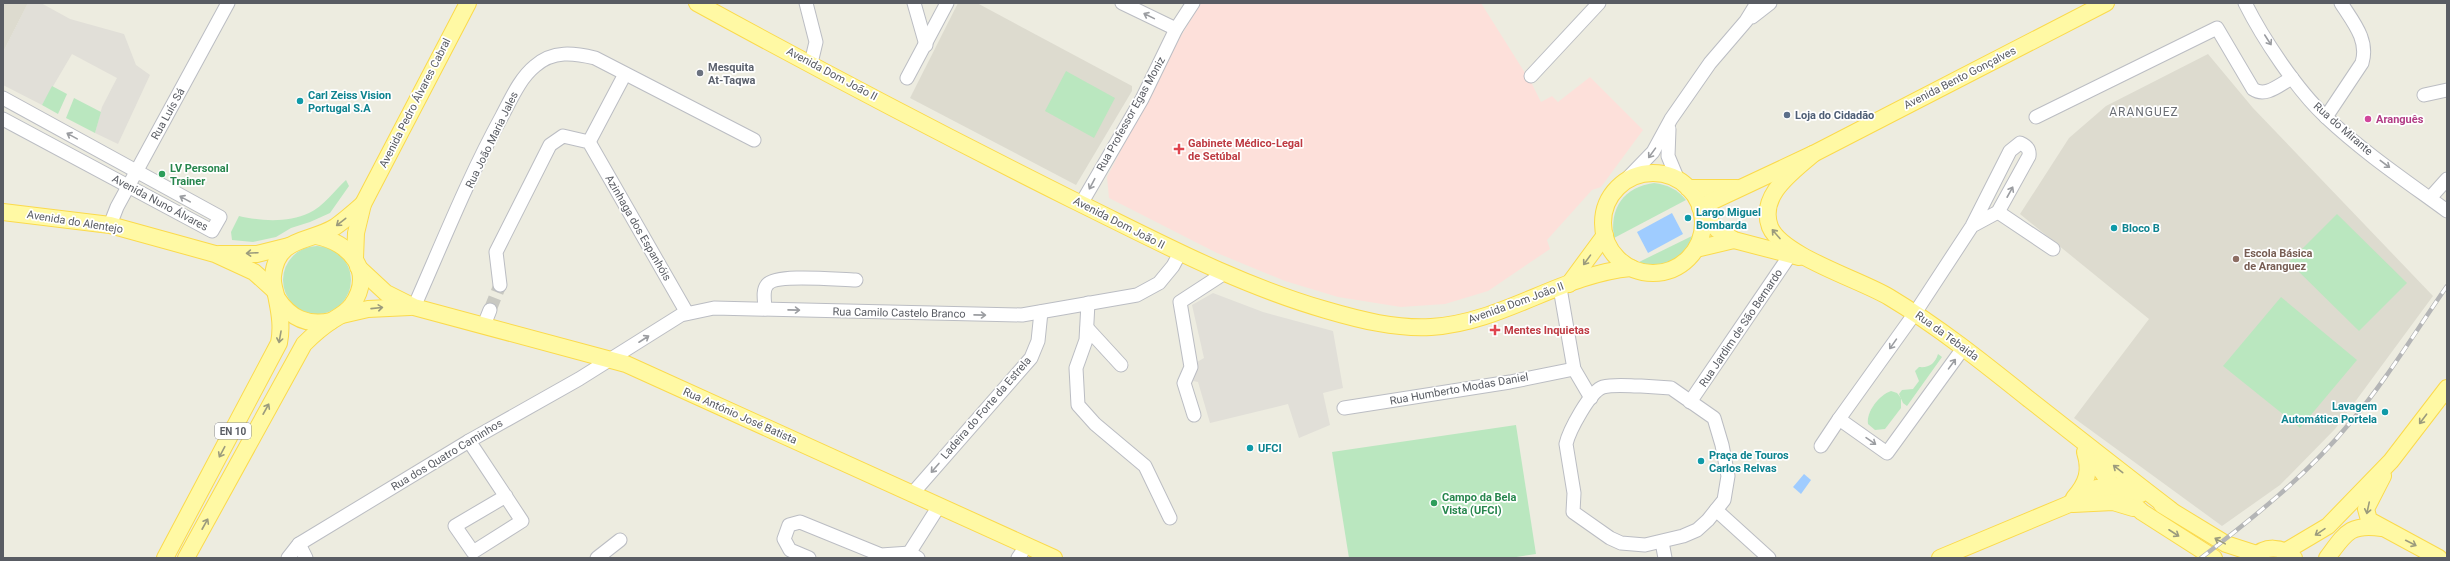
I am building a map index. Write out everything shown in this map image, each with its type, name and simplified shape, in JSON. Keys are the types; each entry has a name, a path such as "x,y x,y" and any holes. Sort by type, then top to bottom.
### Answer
{"main road":[{"name":"Avenida Pedro Álvares Cabral","path":"186,558 292,362 304,344 352,306 358,294 360,280 356,262 356,233 363,204 468,3"},
{"name":"Avenida Dom João II","path":"697,3 1081,204 1180,253 1223,274 1321,308 1368,321 1404,326 1431,327 1460,323 1500,311 1564,286"},
{"name":"Avenida Bento Gonçalves","path":"1813,154 2103,4"},
{"path":"1701,211 1737,188 1813,154"},
{"path":"1807,258 1777,236 1770,227 1768,216 1772,195 1786,179 1813,154"},
{"path":"1632,268 1612,251 1605,235 1604,219 1606,206 1615,191 1623,183 1632,178 1650,174 1669,176 1683,184 1737,188"},
{"path":"1683,184 1701,211 1718,230 1734,240 1807,258"},
{"name":"Avenida Pedro Álvares Cabral","path":"316,236 334,227 363,204"},
{"path":"1564,286 1609,270 1632,268 1645,272 1667,271 1680,265 1696,249 1703,229 1701,211"},
{"name":"Avenida do Alentejo","path":"3,212 110,225 215,254 254,272 275,294"},
{"path":"1564,286 1605,235"},
{"name":"Avenida Pedro Álvares Cabral","path":"165,558 275,353 282,328 272,278 275,265 280,254 289,246 303,238 316,236 331,238 344,246 356,262"},
{"path":"1696,249 1734,240"},
{"name":"Avenida do Alentejo","path":"215,254 257,254 289,246"},
{"name":"Rua da Tebaida","path":"1807,258 1886,296 1915,313 1964,347 2075,435"},
{"name":"Rua António José Batista","path":"356,262 386,293 414,307 626,364 939,506 1022,552 1054,558"},
{"path":"275,294 284,309 294,317 307,322 320,323 337,318"},
{"name":"Rua António José Batista","path":"337,318 368,309 414,307"},
{"path":"1940,558 2067,505 2097,488 2112,485 2134,490 2171,510 2226,544 2255,556 2268,549 2290,555 2328,526 2391,461 2447,388"},
{"path":"2075,435 2112,485 2142,512 2214,558"},
{"path":"2075,435 2171,510"},
{"path":"2067,505 2082,489 2088,474 2089,464 2085,449"},
{"path":"2391,461 2366,509 2369,520 2439,558"},
{"path":"2067,505 2113,502 2142,512"},
{"path":"2327,558 2344,536 2354,528 2361,526 2382,528"}],"street":[{"name":"Rua Luís Sá","path":"110,225 128,186 228,3"},
{"path":"806,3 816,42 811,63"},
{"path":"914,3 926,45"},
{"path":"907,78 926,45 947,3"},
{"path":"1122,3 1176,29"},
{"name":"Rua Professor Egas Moniz","path":"1081,204 1142,99 1176,29 1193,3"},
{"path":"1532,76 1599,3"},
{"path":"1623,183 1653,152 1671,119 1710,63 1746,22 1758,3"},
{"path":"1746,22 1770,3"},
{"path":"2326,117 2362,63 2365,53 2360,34 2341,3"},
{"name":"Rua do Mirante","path":"2245,4 2292,78 2326,117 2361,147 2447,211"},
{"path":"2036,117 2217,28 2253,89 2259,93 2266,93 2292,78"},
{"name":"Rua João Maria Jales","path":"414,307 493,133 518,86 535,66 553,55 573,53 595,58 754,140"},
{"path":"500,285 496,252 550,145 563,136 589,142 625,74"},
{"path":"2424,95 2447,90"},
{"name":"Avenida Nuno Álvares","path":"3,98 220,217 212,231 3,119"},
{"path":"1671,119 1667,140 1668,156 1683,184"},
{"name":"Azinhaga dos Espanhóis","path":"589,142 687,313"},
{"path":"1821,446 1915,313 1972,226 2010,151 2020,143 2026,145 2030,151 2029,156 1998,212 1972,226"},
{"path":"2430,198 2447,179"},
{"path":"1998,212 2053,250"},
{"name":"Rua Camilo Castelo Branco","path":"611,360 681,315 714,308 1022,315 1137,295 1147,291 1166,275 1180,253"},
{"name":"Rua Jardim de São Bernardo","path":"1690,402 1790,255"},
{"path":"1194,414 1184,383 1191,367 1180,302 1223,274"},
{"path":"766,309 764,294 766,286 771,281 783,279 856,280"},
{"path":"1564,286 1574,369 1591,398"},
{"path":"1088,303 1086,340 1076,368 1078,405 1095,424 1145,466 1170,518"},
{"path":"484,326 490,310"},
{"name":"Ladeira do Forte da Estrela","path":"912,494 1031,358 1038,341 1041,312"},
{"path":"1087,328 1121,365"},
{"path":"1840,420 1887,453 1964,347"},
{"name":"Rua dos Quatro Caminhos","path":"288,558 299,544 469,441 611,360"},
{"name":"Rua Humberto Modas Daniel","path":"1344,408 1510,382 1574,369"},
{"path":"1641,386 1671,388 1690,402 1714,418 1722,445 1728,476 1728,487 1724,500 1697,530 1662,542 1645,545 1621,543 1610,538 1573,512 1574,494 1566,444 1567,437 1591,398 1604,387 1641,386"},
{"path":"469,441 506,496 522,521 473,552 455,526 506,496"},
{"path":"809,558 790,550 784,539 789,525 800,522 881,555 911,556 939,506"},
{"path":"1716,510 1769,558"},
{"path":"597,558 620,540"},
{"path":"1662,542 1665,558"},
{"path":"299,544 306,558"}],"shaded area":[{"path":"3,3 28,3 3,52"},
{"path":"28,3 41,3 70,19 124,34 136,65 150,75 118,144 95,133 102,107 117,78 72,54 42,105 3,85 3,52"},
{"path":"958,3 977,3 1132,86 1132,91 1076,185 910,98"},
{"path":"1201,3 1481,3 1532,84 1541,102 1552,96 1558,102 1590,77 1643,130 1601,187 1592,190 1547,240 1550,249 1488,291 1445,304 1401,307 1338,297 1285,281 1217,253 1109,198 1107,177 1176,44"},
{"name":"Escola Básica de Aranguez","path":"2208,54 2253,108 2433,296 2335,429 2280,485 2222,526 2074,418 2149,319 2020,214 2069,138 2106,106"},
{"path":"1213,293 1263,312 1333,331 1343,388 1323,393 1330,425 1299,438 1288,404 1210,423 1198,382 1193,381 1197,362 1204,358 1192,305"}],"green space":[{"path":"1066,71 1115,98 1094,138 1045,111"},
{"path":"52,86 67,94 58,114 42,105"},
{"path":"74,98 101,112 95,133 66,118"},
{"path":"346,180 349,186 330,213 310,222 291,228 276,237 253,242 232,240 231,232 239,216 265,220 283,220 301,216 319,207"},
{"path":"1654,183 1672,188 1686,200 1614,238 1614,217 1621,201 1634,189 1643,185"},
{"path":"2337,214 2407,283 2359,331 2289,262"},
{"path":"1692,236 1689,244 1672,261 1656,265 1647,265 1639,262"},
{"path":"317,246 330,249 341,256 348,267 351,280 348,293 341,304 330,311 317,314 304,311 293,304 286,293 283,280 286,267 293,256 304,249"},
{"path":"2281,297 2357,360 2300,428 2223,366"},
{"path":"1938,354 1942,357 1907,406 1903,403 1899,394 1902,390 1913,389 1919,381 1915,371 1919,367 1931,365"},
{"path":"1891,391 1897,393 1901,398 1901,408 1885,429 1875,430 1868,424 1871,409 1882,396"},
{"name":"Campo da Bela Vista (UFCI)","path":"1516,425 1536,554 1510,558 1349,558 1332,452"}],"water":[{"path":"1672,213 1683,234 1648,253 1637,232"},
{"path":"1804,474 1811,480 1801,494 1793,487"}],"tunnel":[{"path":"490,310 500,285"}],"railway":[{"path":"2201,558 2279,495 2333,443 2363,408 2447,286"}],"place":[{"name":"Mesquita At-Taqwa","path":"700,73"},
{"name":"Carl Zeiss Vision Portugal S.A","path":"300,101"},
{"name":"Loja do Cidadão","path":"1787,115"},
{"name":"Aranguês","path":"2368,119"},
{"name":"Gabinete Médico-Legal de Setúbal","path":"1179,149"},
{"name":"LV Personal Trainer","path":"162,174"},
{"name":"Largo Miguel Bombarda","path":"1688,218"},
{"name":"Bloco B","path":"2114,228"},
{"name":"Escola Básica de Aranguez","path":"2236,259"},
{"name":"Mentes Inquietas","path":"1495,330"},
{"name":"Lavagem Automática Portela","path":"2385,412"},
{"name":"UFCI","path":"1250,448"},
{"name":"Praça de Touros Carlos Relvas","path":"1701,461"},
{"name":"Campo da Bela Vista (UFCI)","path":"1434,503"}],"district":[{"name":"ARANGUEZ","path":"2144,112"}]}
